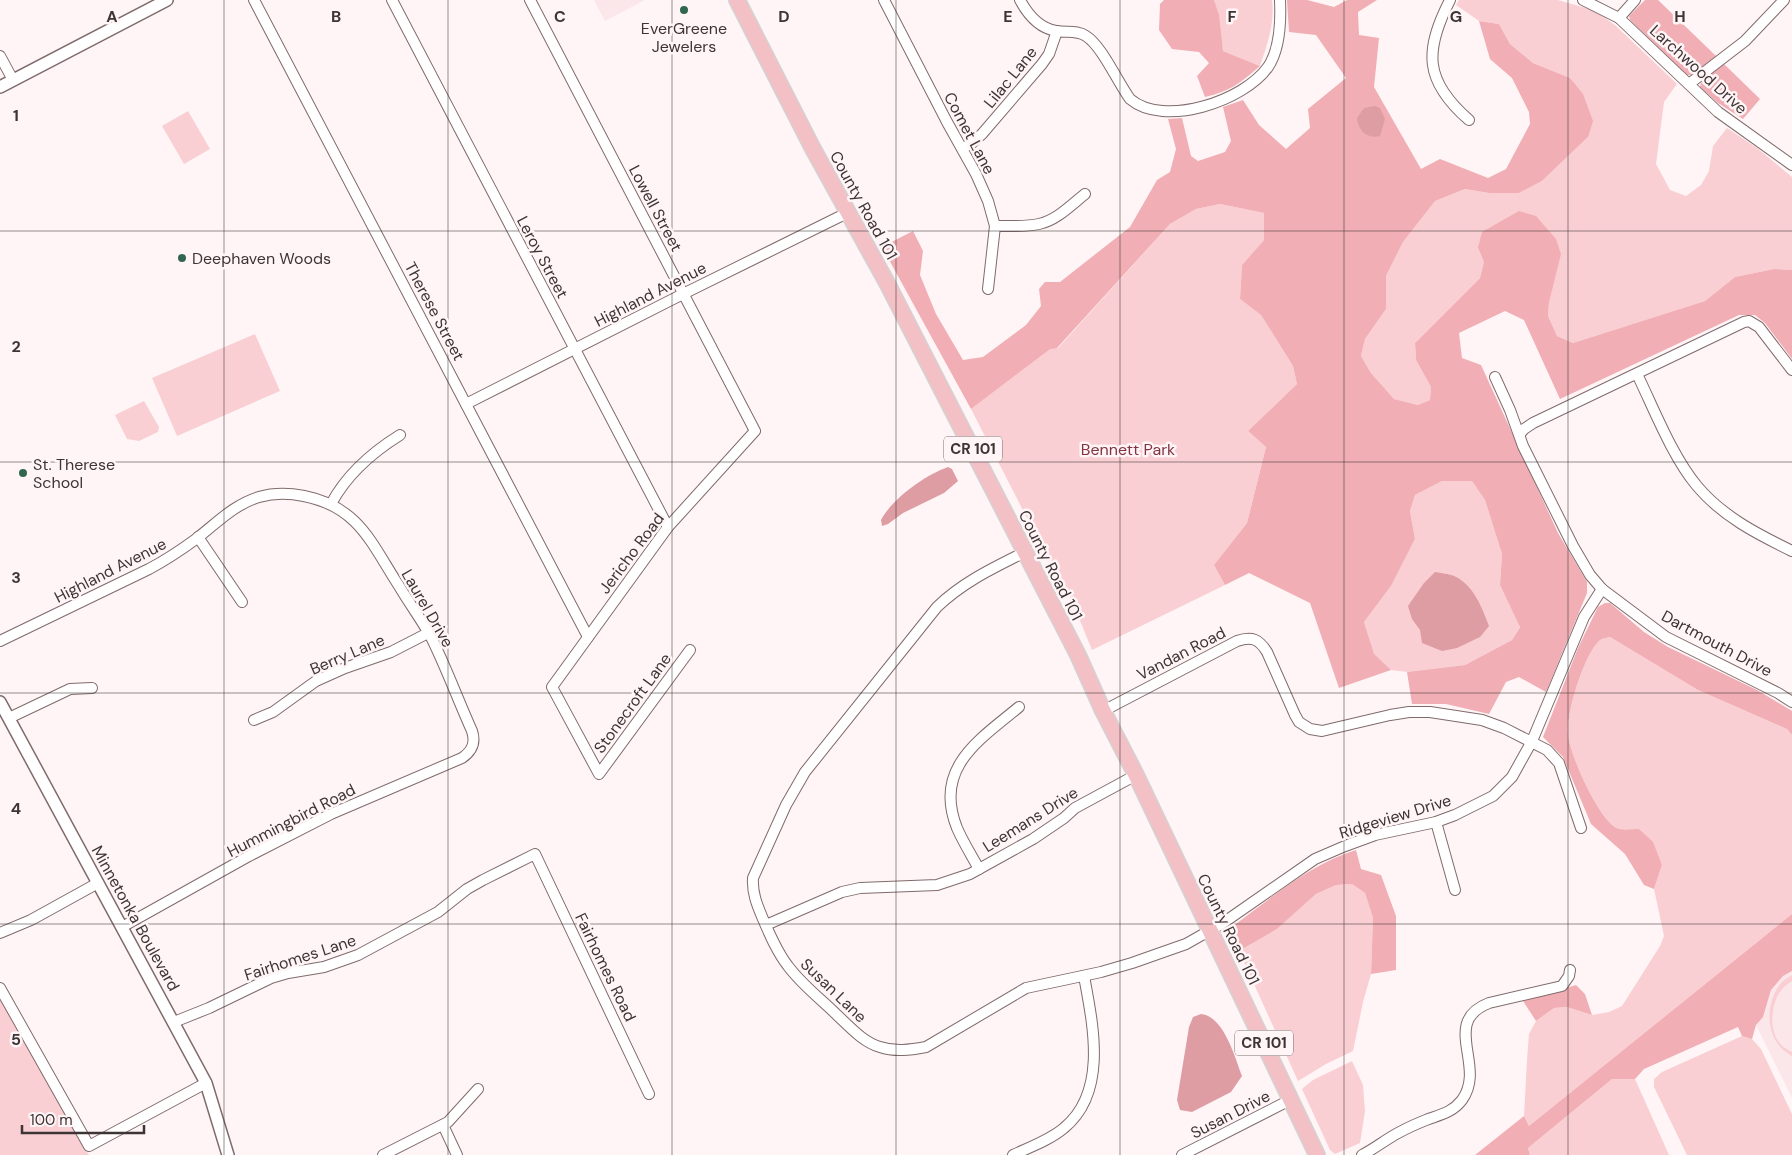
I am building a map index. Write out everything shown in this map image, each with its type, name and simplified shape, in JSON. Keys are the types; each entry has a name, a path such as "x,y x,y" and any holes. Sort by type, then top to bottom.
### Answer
{"main road":[{"name":"County Road 101","path":"737,0 812,147 887,283 1078,655 1102,711 1136,775 1317,1155"}],"street":[{"path":"0,87 167,0"},
{"name":"Therese Street","path":"254,0 588,637"},
{"name":"Leroy Street","path":"392,0 668,527"},
{"name":"Lowell Street","path":"530,0 755,431"},
{"name":"Comet Lane","path":"884,0 947,122 963,148 988,201 995,226 988,289"},
{"name":"Lilac Lane","path":"963,148 982,134 1049,54 1057,31 1046,28 1031,18 1020,0"},
{"path":"1057,31 1077,32 1086,35 1093,41 1124,91 1136,104 1164,111 1179,110 1232,96 1253,82 1267,67 1278,44 1280,0"},
{"path":"1450,0 1434,37 1433,65 1444,94 1469,120"},
{"name":"Larchwood Drive","path":"1583,0 1619,18 1718,112 1774,150 1792,165"},
{"path":"1619,18 1635,0"},
{"path":"1689,84 1745,41 1784,0"},
{"path":"0,56 13,80"},
{"path":"995,226 1046,222 1064,211 1085,194"},
{"name":"Highland Avenue","path":"466,404 849,212"},
{"path":"1520,434 1533,423 1738,324 1750,321 1760,326 1792,370"},
{"path":"1637,374 1678,458 1696,486 1740,524 1792,551"},
{"name":"Dartmouth Drive","path":"1495,377 1520,434 1523,446 1573,546 1590,575 1602,589 1666,637 1778,693 1792,702"},
{"name":"Jericho Road","path":"599,774 552,687 668,527 755,431"},
{"path":"331,504 342,486 359,465 400,435"},
{"name":"Highland Avenue","path":"0,640 149,570 171,557 229,512 244,503 260,497 279,494 297,495 331,504"},
{"name":"Laurel Drive","path":"331,504 359,525 379,552 428,633 472,731 474,744"},
{"path":"198,537 242,602"},
{"name":"Susan Lane","path":"1025,552 966,583 950,594 937,607 805,772 786,805 753,878 752,890 780,954 798,978 865,1040 879,1047 910,1050 926,1047 1026,988 1132,964 1186,944 1210,930"},
{"name":"Ridgeview Drive","path":"1210,930 1315,859 1375,836 1436,822 1469,809 1493,796 1512,777 1532,742 1584,617 1602,589"},
{"name":"Berry Lane","path":"254,720 273,712 316,681 345,668 391,652 428,633"},
{"name":"Vandan Road","path":"1102,711 1237,641 1249,638 1260,642 1267,652 1295,715 1299,722 1310,729 1322,731 1390,715 1409,712 1430,712 1482,720 1504,728 1547,750 1559,763 1581,828"},
{"name":"Stonecroft Lane","path":"599,774 690,650"},
{"path":"9,718 70,689 92,688"},
{"name":"Minnetonka Boulevard","path":"0,702 206,1083 228,1155"},
{"path":"979,869 957,829 952,814 950,798 952,782 966,752 1020,706"},
{"name":"Hummingbird Road","path":"122,927 250,856 332,814 462,758 468,754 474,744"},
{"name":"Leemans Drive","path":"766,924 842,892 860,888 936,884 953,880 979,869 1033,839 1064,818 1075,808 1136,775"},
{"path":"1436,822 1455,890"},
{"name":"Fairhomes Lane","path":"174,1022 209,1008 271,978 324,967 358,955 438,912 467,889 536,854"},
{"name":"Fairhomes Road","path":"536,854 649,1094"},
{"path":"0,933 31,920 98,883"},
{"path":"1362,1155 1400,1132 1425,1120 1449,1112 1461,1102 1467,1093 1470,1083 1471,1072 1465,1029 1472,1012 1480,1006 1489,1003 1562,986 1569,976 1570,970"},
{"path":"1013,1155 1063,1130 1074,1119 1090,1092 1093,1048 1092,1020 1084,976"},
{"path":"0,988 89,1146 206,1083"},
{"path":"383,1155 448,1122 478,1089"},
{"name":"Susan Drive","path":"1182,1155 1290,1100"},
{"path":"442,1125 456,1155"}],"shaded area":[{"path":"594,0 645,0 605,21"},
{"path":"1164,0 1214,0 1219,15 1223,51 1260,66 1235,86 1205,97 1197,76 1209,63 1199,52 1172,49 1159,30 1160,4"},
{"path":"1287,0 1307,0 1334,7 1347,0 1377,0 1358,12 1359,35 1379,38 1374,87 1421,169 1440,159 1488,178 1506,169 1530,124 1529,112 1512,78 1490,59 1479,21 1499,24 1510,44 1533,63 1570,78 1583,94 1593,121 1588,137 1542,181 1519,193 1489,193 1465,189 1435,201 1403,242 1386,276 1386,309 1365,339 1361,356 1371,373 1394,399 1418,405 1430,400 1431,387 1416,360 1415,343 1480,278 1484,262 1478,248 1482,232 1519,211 1536,216 1556,239 1561,254 1549,302 1548,316 1557,336 1573,343 1705,301 1735,277 1774,269 1792,270 1792,359 1765,323 1755,315 1739,315 1560,399 1524,320 1505,311 1459,333 1462,358 1481,365 1558,533 1587,582 1587,593 1546,692 1519,677 1506,682 1489,714 1446,704 1412,704 1407,672 1465,665 1512,640 1520,627 1500,585 1502,554 1485,500 1472,481 1442,481 1415,495 1410,511 1415,539 1391,586 1364,622 1374,654 1391,670 1339,688 1310,603 1249,573 1225,585 1214,565 1247,523 1266,447 1248,431 1297,384 1293,366 1261,315 1240,299 1242,265 1264,240 1264,213 1220,204 1196,209 1170,224 1057,348 1050,349 971,409 882,247 913,231 923,251 920,275 936,314 963,360 983,357 1026,325 1041,306 1039,289 1045,282 1060,282 1130,227 1157,180 1170,172 1176,149 1168,119 1182,118 1191,156 1198,161 1225,152 1231,141 1223,107 1243,100 1259,125 1286,149 1310,128 1308,109 1346,78 1316,35 1289,32"},
{"path":"1645,0 1658,0 1716,56 1691,75 1687,75 1630,20 1629,16"},
{"path":"1724,64 1760,99 1743,119 1718,103 1700,87 1701,83"},
{"path":"1375,106 1380,108 1385,119 1380,136 1375,137 1367,135 1361,130 1357,118 1364,108"},
{"path":"948,467 952,469 958,481 944,493 903,513 882,526 881,520 886,512 901,496 929,476"},
{"path":"1435,572 1454,576 1467,585 1476,598 1489,626 1480,637 1457,648 1442,651 1422,643 1420,630 1412,619 1408,606 1424,583"},
{"path":"1605,603 1610,603 1644,632 1668,647 1757,690 1792,711 1792,735 1787,729 1698,690 1610,637 1600,640 1593,648 1582,671 1573,699 1568,725 1570,743 1587,787 1603,815 1611,824 1619,829 1639,829 1653,842 1662,865 1654,889 1644,885 1625,854 1591,824 1563,757 1543,737 1578,648 1598,607"},
{"path":"1356,850 1361,869 1381,875 1396,916 1396,970 1371,974 1373,918 1365,893 1352,884 1336,885 1316,894 1277,929 1239,951 1231,932 1233,926 1276,893 1307,873 1339,856"},
{"path":"1792,914 1792,971 1783,976 1771,990 1763,1017 1756,1025 1752,1039 1742,1036 1738,1027 1644,1069 1635,1079 1612,1079 1528,1148 1530,1155 1475,1155 1524,1116 1529,1126"},
{"path":"1792,971 1792,1098 1756,1025 1763,1017 1771,990 1783,976"},
{"path":"1576,985 1585,994 1592,1015 1567,1007 1554,1008 1536,1021 1523,1001"},
{"path":"1201,1014 1209,1016 1216,1022 1228,1039 1242,1076 1231,1092 1192,1112 1180,1110 1177,1100 1189,1027 1193,1017"}],"green space":[{"path":"1214,0 1272,0 1273,9 1268,42 1260,66 1223,51"},
{"path":"1459,0 1558,0 1596,11 1616,26 1677,84 1664,102 1656,164 1670,190 1686,196 1701,185 1709,171 1713,146 1727,128 1757,148 1792,177 1792,270 1774,269 1735,277 1705,301 1573,343 1557,336 1548,316 1549,302 1478,248 1484,262 1480,278 1415,343 1416,360 1431,387 1430,400 1418,405 1394,399 1371,373 1361,356 1365,339 1386,309 1386,276 1403,242 1435,201 1465,189 1489,193 1519,193 1542,181 1588,137 1570,78 1533,63 1510,44 1499,24 1479,21 1456,5"},
{"path":"188,111 210,149 184,164 162,126"},
{"name":"Bennett Park","path":"1220,204 1264,213 1264,240 1242,265 1240,299 1261,315 1293,366 1297,384 1248,431 1266,447 1247,523 1214,565 1225,585 1092,650 1072,601 971,409 1050,348 1058,348 1170,224 1196,209"},
{"path":"255,334 280,391 177,436 152,378"},
{"path":"144,401 159,427 158,432 139,441 127,439 115,415"},
{"path":"1442,481 1472,481 1485,500 1502,554 1500,585 1520,626 1512,640 1465,665 1407,672 1391,670 1374,655 1364,622 1391,586 1415,539 1410,511 1415,495"},
{"path":"1610,637 1698,690 1787,729 1792,735 1792,914 1529,1126 1524,1116 1527,1060 1529,1034 1536,1021 1554,1008 1567,1007 1592,1015 1609,1012 1622,1006 1660,946 1664,936 1654,889 1662,865 1639,829 1619,829 1611,824 1603,815 1580,771 1568,734 1573,699 1582,671 1593,648 1599,641"},
{"path":"1352,884 1365,893 1373,918 1371,974 1353,1051 1326,1064 1298,1081 1239,951 1277,929 1316,894 1336,885"},
{"path":"1792,975 1792,981 1777,997 1772,1017 1776,1037 1781,1045 1792,1052 1792,1056 1776,1042 1770,1022 1770,1011 1776,991 1782,982"},
{"path":"0,997 85,1149 89,1155 0,1155"},
{"path":"1742,1036 1752,1039 1761,1049 1792,1114 1792,1155 1687,1155 1654,1087 1654,1079 1662,1072"},
{"path":"1352,1061 1363,1085 1365,1111 1360,1143 1335,1154 1330,1150 1302,1089 1313,1080"},
{"path":"1612,1079 1635,1079 1669,1155 1530,1155 1528,1148"}],"place":[{"name":"EverGreene Jewelers","path":"684,10"},
{"name":"Deephaven Woods","path":"182,258"},
{"name":"St. Therese School","path":"23,473"}]}
